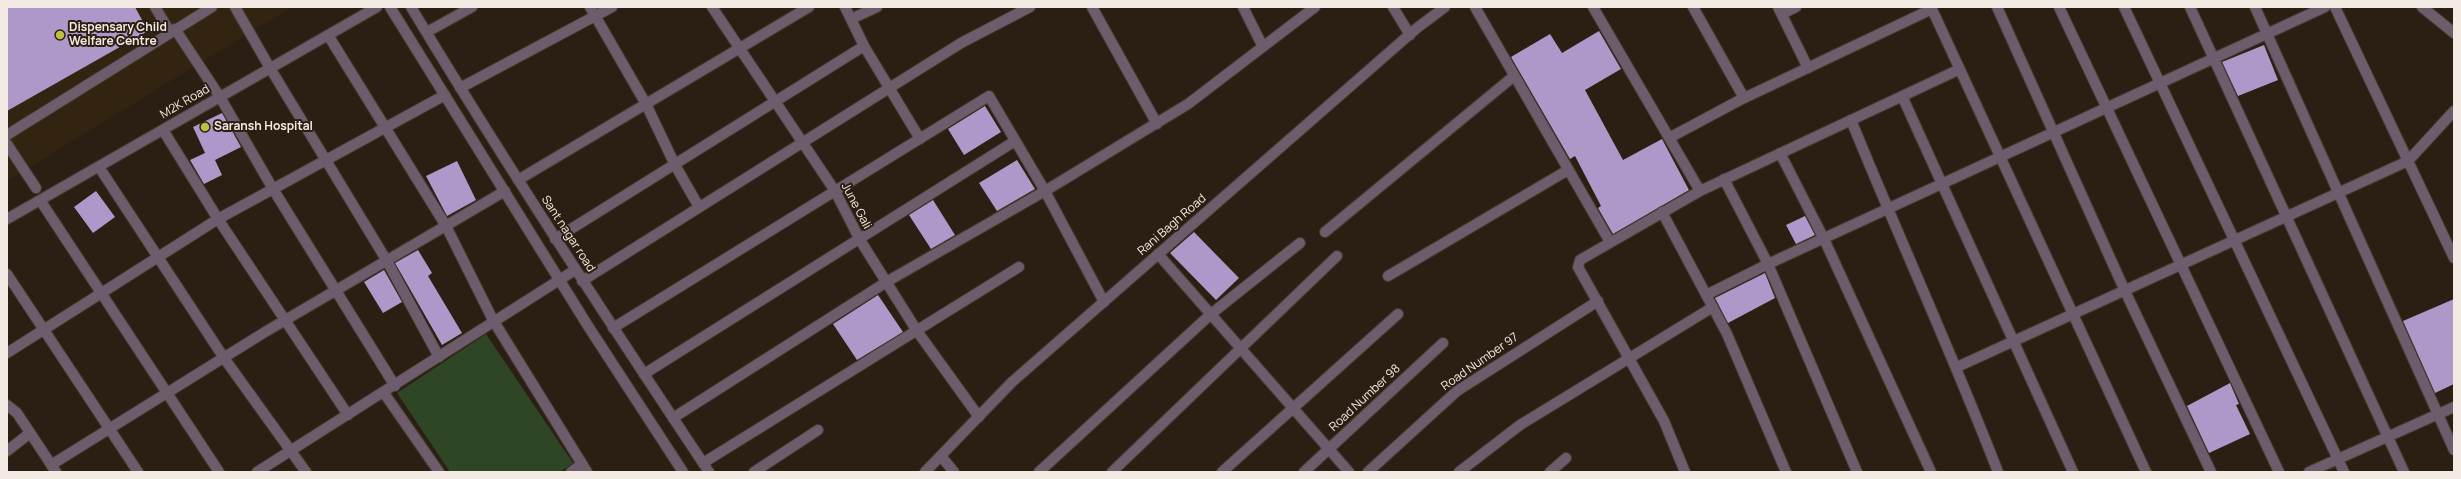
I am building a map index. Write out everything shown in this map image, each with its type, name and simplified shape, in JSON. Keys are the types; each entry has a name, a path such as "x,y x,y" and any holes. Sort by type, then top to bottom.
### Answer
{"street":[{"path":"155,7 220,97 273,189 337,290 395,386"},
{"path":"7,135 212,7"},
{"path":"235,7 270,68 387,260 439,357"},
{"name":"M2K Road","path":"7,219 377,7"},
{"path":"390,7 559,279 683,472"},
{"name":"Sant nagar road","path":"411,7 555,239 709,472"},
{"path":"427,32 472,7"},
{"path":"460,88 592,12 612,7"},
{"name":"June Gali","path":"712,7 741,48 774,102 835,191 860,240 888,281 917,331 979,417"},
{"path":"518,180 809,7"},
{"path":"845,7 864,46 920,139"},
{"path":"851,19 877,7"},
{"path":"582,281 961,43 1030,7"},
{"path":"1092,7 1157,124"},
{"path":"1243,7 1263,47"},
{"path":"673,418 888,281 1045,191 1157,124 1188,104 1315,7"},
{"path":"1393,7 1410,35"},
{"name":"Rani Bagh Road","path":"925,472 1012,382 1410,35 1445,7"},
{"path":"1475,7 1610,242"},
{"path":"1593,7 1700,190"},
{"path":"1693,7 1744,98"},
{"path":"1796,7 1780,10 1808,68"},
{"path":"1997,7 2125,291 2211,472"},
{"path":"2058,7 2279,472"},
{"path":"2124,7 2344,472"},
{"path":"2190,7 2215,58 2404,472"},
{"path":"2255,7 2454,450"},
{"path":"1706,295 1768,264 1888,210 1999,157 2325,7"},
{"path":"2336,7 2453,254"},
{"path":"2422,7 2454,33"},
{"path":"1669,138 1744,98 1932,8 1999,157 2146,472"},
{"path":"592,12 646,104 675,165 699,207"},
{"path":"328,35 446,226 493,320 584,468 571,472"},
{"path":"555,239 864,46"},
{"path":"1685,472 1664,421 1578,264 1583,257 1700,190 1960,70"},
{"path":"1325,232 1514,76"},
{"path":"7,353 218,219 445,95"},
{"path":"613,328 990,96 1045,191 1104,302"},
{"path":"1902,96 2013,343 2073,472"},
{"path":"1957,367 2073,316 2408,161 2454,111"},
{"path":"1851,120 1888,210 1957,367 1995,471"},
{"path":"163,130 218,219 348,415"},
{"path":"644,374 860,240 1015,141"},
{"path":"7,144 36,188"},
{"path":"1780,153 1824,239 1931,472"},
{"path":"99,167 157,258 224,358 306,472"},
{"path":"1388,276 1568,170"},
{"path":"1724,179 1768,264 1856,472"},
{"path":"7,394 9,405 53,468 110,428 168,392 387,260 505,192"},
{"path":"40,200 101,294 168,392 219,472"},
{"path":"1662,212 1727,334 1786,472"},
{"path":"1040,472 1211,314 1300,243"},
{"path":"1158,254 1241,346 1293,408 1350,472"},
{"path":"1112,472 1241,346 1337,256"},
{"path":"703,463 1019,267"},
{"path":"257,472 395,386 493,320 575,270"},
{"path":"7,274 138,472"},
{"name":"Road Number 97","path":"1368,472 1457,391 1598,301"},
{"path":"1459,472 1520,425 1713,307"},
{"path":"1222,472 1398,314"},
{"name":"Road Number 98","path":"1304,472 1443,343"},
{"path":"384,393 440,472"},
{"path":"2309,472 2454,407"},
{"path":"754,472 818,430"},
{"path":"7,451 30,433"},
{"path":"941,456 954,472"},
{"path":"1550,472 1566,458"}],"shaded area":[{"path":"7,7 292,7 7,181"}],"green space":[{"path":"486,334 573,463 560,472 450,472 397,393"}],"building":[{"path":"7,7 135,7 148,31 7,111"},
{"path":"1599,31 1621,69 1585,90 1623,160 1662,139 1689,190 1613,234 1598,208 1601,206 1575,156 1570,159 1511,57 1550,34 1562,53"},
{"path":"2264,45 2278,80 2238,96 2222,62"},
{"path":"985,106 1001,132 964,155 948,129"},
{"path":"222,113 241,147 215,160 222,175 204,184 190,160 205,153 193,127"},
{"path":"1017,160 1035,189 997,211 979,183"},
{"path":"457,161 476,200 447,216 426,176"},
{"path":"96,191 115,217 93,233 74,207"},
{"path":"933,200 955,235 931,249 909,215"},
{"path":"1805,216 1815,235 1796,244 1786,225"},
{"path":"1194,232 1239,278 1216,300 1170,253"},
{"path":"418,250 432,273 428,276 462,333 442,345 395,263"},
{"path":"384,270 402,302 383,313 364,282"},
{"path":"1765,273 1775,298 1728,323 1715,298"},
{"path":"878,295 903,332 857,360 833,324"},
{"path":"2454,299 2454,384 2435,393 2403,321"},
{"path":"2230,383 2239,404 2236,405 2250,434 2209,453 2187,406"}],"place":[{"name":"Dispensary Child Welfare Centre","path":"60,35"},
{"name":"Saransh Hospital","path":"205,127"}]}
